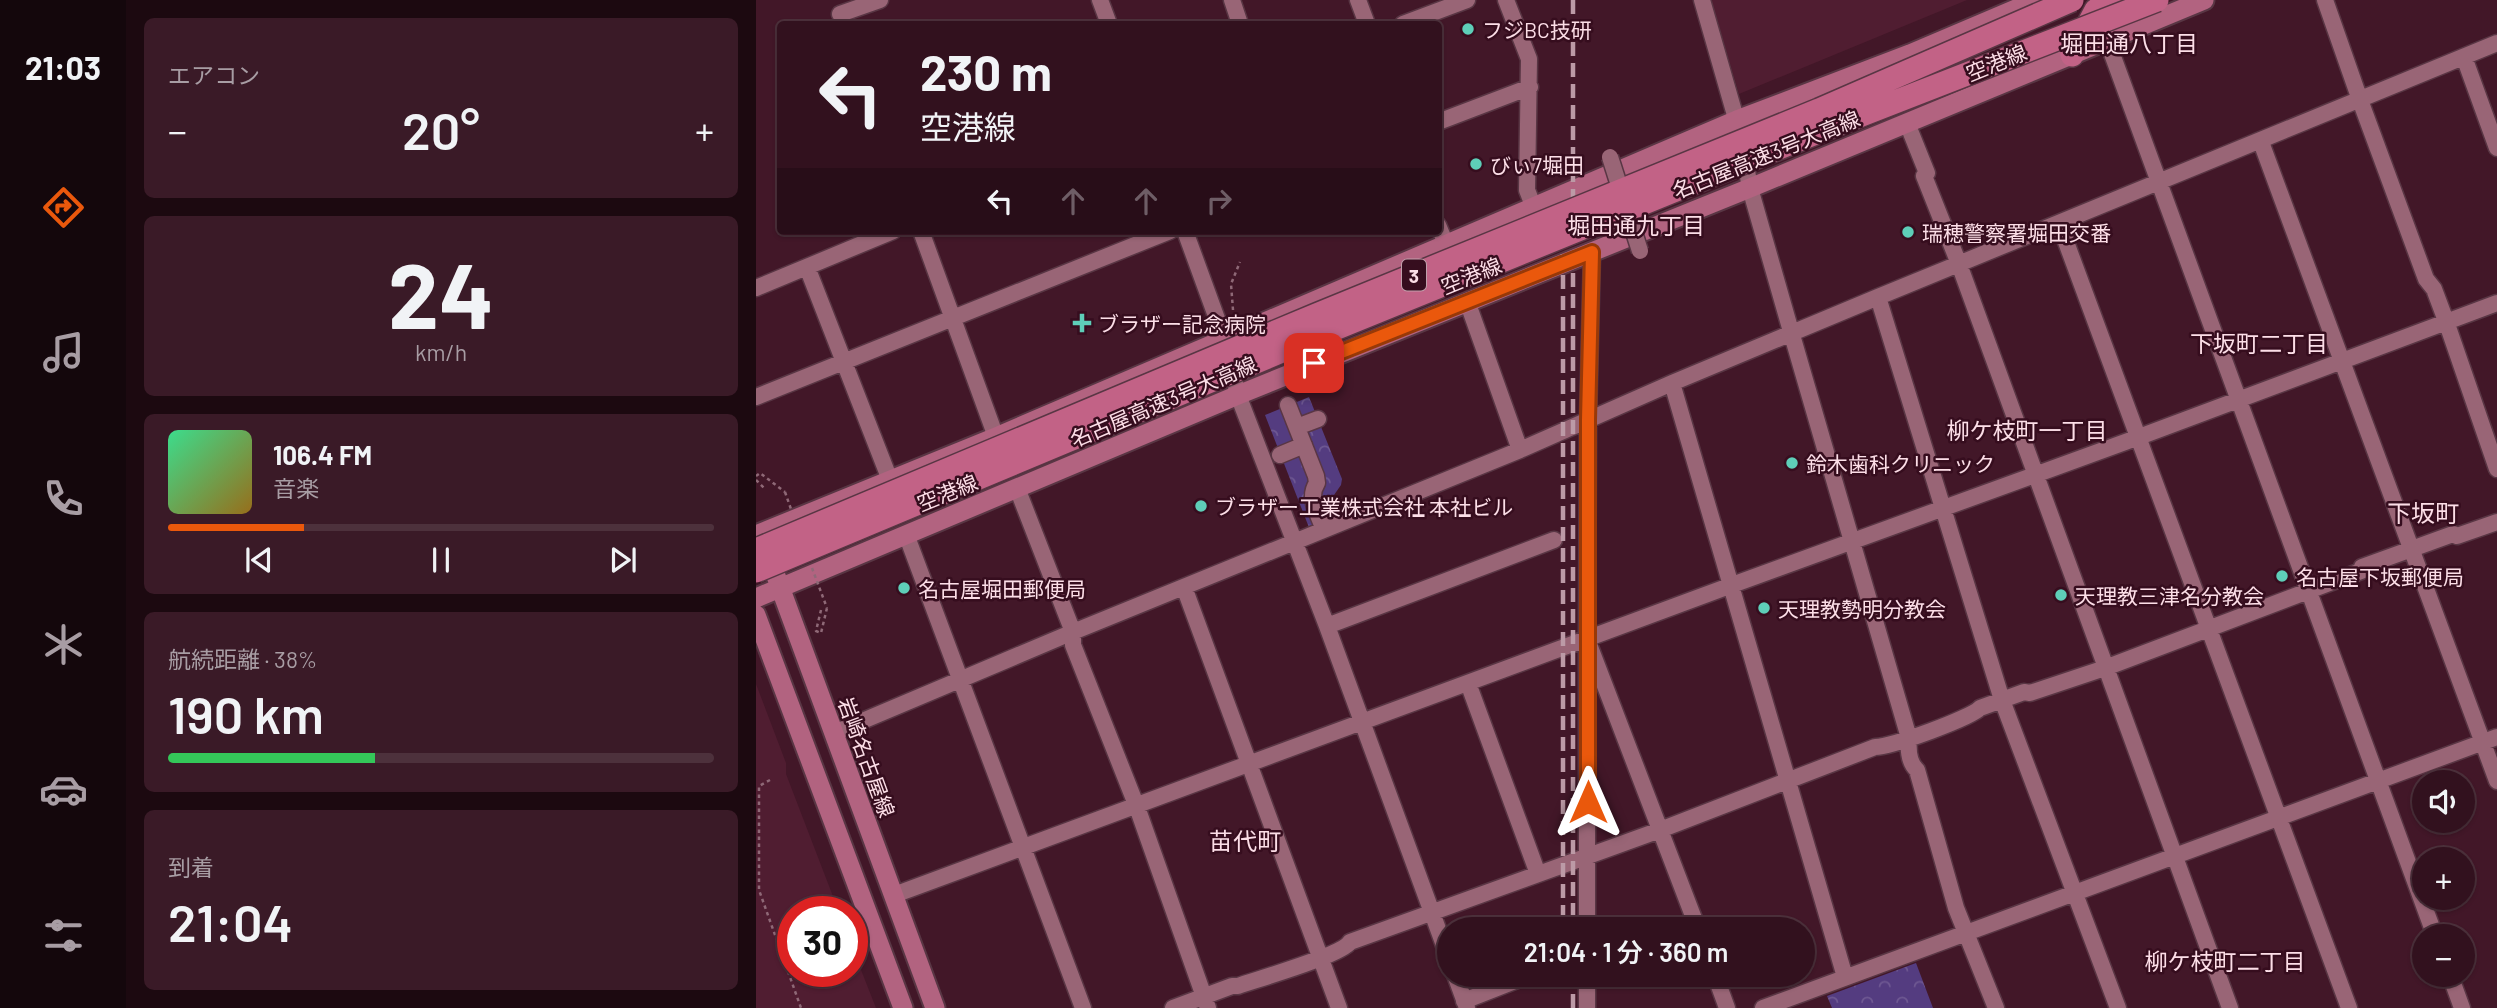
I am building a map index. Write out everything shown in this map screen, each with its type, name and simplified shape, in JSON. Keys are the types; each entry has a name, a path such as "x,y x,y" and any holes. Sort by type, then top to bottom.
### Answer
{"highway":[{"name":"名古屋高速3号大高線","path":"757,535 1316,315 1819,110 2073,0"},
{"path":"2072,55 2094,5 2120,0"},
{"name":"名古屋高速3号大高線","path":"756,571 1325,333 1686,186 2157,0"}],"main road":[{"name":"空港線","path":"757,535 996,437 1737,120 1910,54 2037,0"},
{"name":"空港線","path":"756,598 1238,395 1750,188 2204,0"},
{"name":"岩崎名古屋線","path":"757,535 780,588 936,1008"},
{"path":"756,615 904,1008"}],"street":[{"path":"839,13 880,0"},
{"path":"1100,0 1108,21"},
{"path":"1232,0 1239,21"},
{"path":"1359,0 1366,21"},
{"path":"1411,21 1467,0"},
{"path":"1506,0 1529,58 1527,190 1534,208"},
{"path":"1702,0 1737,120 1750,188 1909,738 1908,748 1913,767 1917,770 1956,908 1996,1008"},
{"path":"2325,0 2426,279 2434,289 2446,321 2497,469"},
{"path":"2094,5 2431,924"},
{"path":"834,733 1294,540 1520,450 1878,297 2497,43"},
{"path":"2464,57 2497,148"},
{"path":"1442,120 1530,87"},
{"path":"1907,122 1927,173 1924,176 1959,264 2230,1008"},
{"path":"2261,142 2411,549 2490,740 2497,781"},
{"path":"1610,157 1640,251"},
{"path":"2059,223 2349,1008"},
{"path":"1442,234 1446,244"},
{"path":"756,288 883,235"},
{"path":"923,235 996,437"},
{"path":"756,397 1160,235"},
{"path":"1186,235 1224,338 1238,395 1327,626 1437,926"},
{"path":"1587,917 1588,420 1592,252"},
{"path":"807,267 890,480"},
{"path":"1878,297 2002,700 2118,1008"},
{"path":"1467,301 1520,450"},
{"path":"894,895 2497,303"},
{"path":"1672,383 1845,977"},
{"path":"1288,405 1316,475 1317,482 1311,491 1322,525"},
{"path":"1297,427 1318,419"},
{"path":"1280,455 1304,445"},
{"path":"1017,488 1073,632 1073,645 1137,807 1205,1002"},
{"path":"1173,1008 1205,1002 1347,947 1350,942 1588,857 1788,779 1875,747 1884,747 1934,731 1941,725 1975,713 1980,708 2105,668 2308,592 2361,571 2362,567 2497,522"},
{"path":"906,534 1083,1008"},
{"path":"1327,626 1555,540"},
{"path":"1184,587 1339,1008"},
{"path":"1587,639 1660,830 1688,917"},
{"path":"1468,683 1538,874"},
{"path":"1763,1008 2490,740"},
{"path":"1460,987 1466,1004 1504,987"},
{"path":"1587,987 1587,1008"},
{"path":"1719,987 1727,1008"},
{"path":"2454,987 2462,1008"}],"path":[{"path":"1233,310 1231,284 1240,262"},
{"path":"765,489 756,478 760,473 785,492"},
{"path":"821,610 816,631 821,633 827,608"},
{"path":"770,780 759,786 759,890 801,1008"}],"shaded area":[{"path":"1711,0 1967,0 1739,94"},
{"path":"756,684 786,763 786,774 833,896 777,896 777,987 868,987 876,1008 756,1008"}],"green space":[{"path":"1309,397 1342,479 1334,495 1340,517 1310,530 1265,415"},
{"path":"1916,963 1933,1008 1832,1008 1827,996"}],"railway":[{"path":"1573,0 1573,917"},
{"path":"1563,236 1563,917"},
{"path":"1573,987 1573,1008"}],"place":[{"name":"フジBC技研","path":"1468,29"},
{"name":"びぃ7堀田","path":"1476,164"},
{"name":"瑞穂警察署堀田交番","path":"1908,232"},
{"name":"ブラザー記念病院","path":"1082,323"},
{"name":"鈴木歯科クリニック","path":"1792,463"},
{"name":"ブラザー工業株式会社 本社ビル","path":"1201,506"},
{"name":"名古屋下坂郵便局","path":"2282,576"},
{"name":"名古屋堀田郵便局","path":"904,588"},
{"name":"天理教三津名分教会","path":"2061,595"},
{"name":"天理教勢明分教会","path":"1764,608"}],"district":[{"name":"堀田通八丁目","path":"2129,43"},
{"name":"堀田通九丁目","path":"1636,225"},
{"name":"下坂町二丁目","path":"2259,343"},
{"name":"柳ケ枝町一丁目","path":"2027,430"},
{"name":"下坂町","path":"2423,512"},
{"name":"苗代町","path":"1245,840"},
{"name":"柳ケ枝町二丁目","path":"2225,961"}],"route":[{"path":"1314,363 1592,252 1588,420 1588,802"}]}
